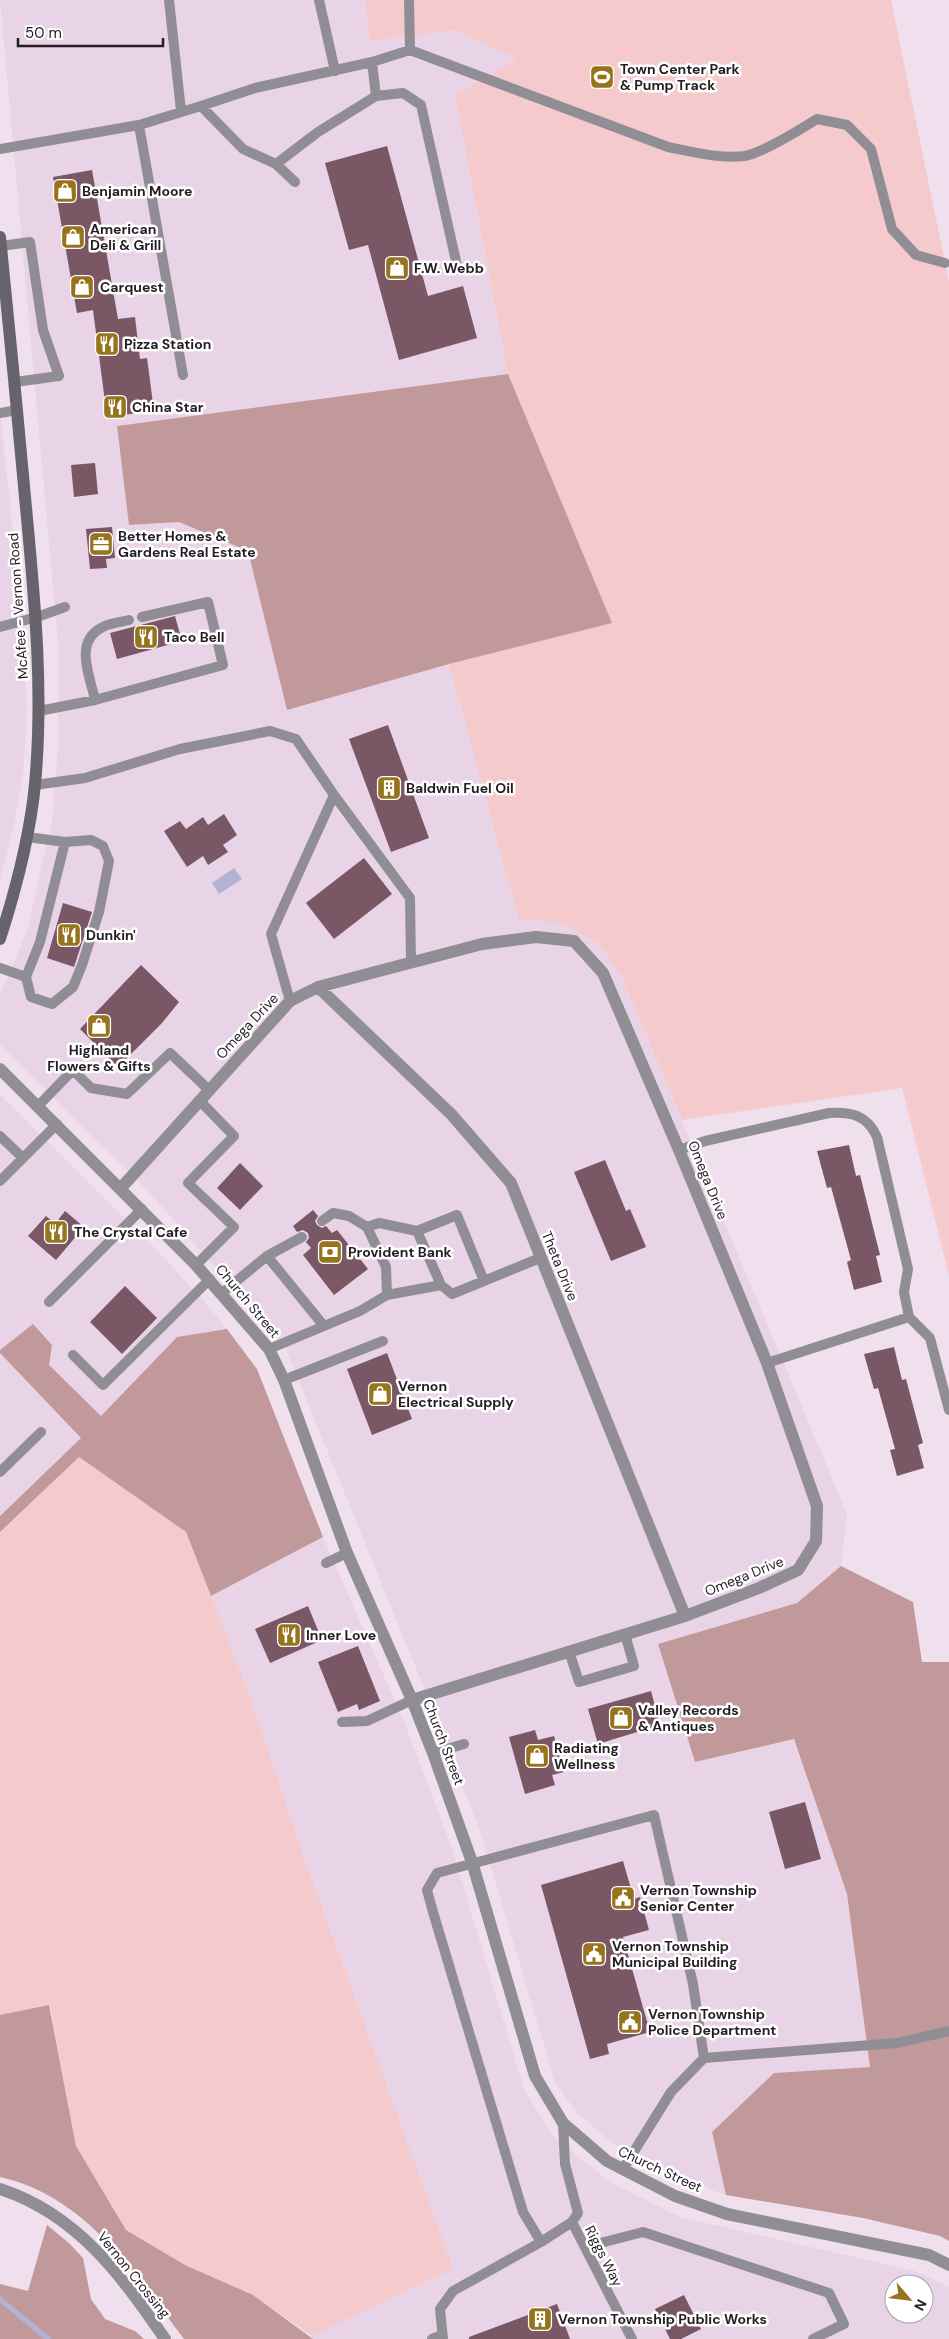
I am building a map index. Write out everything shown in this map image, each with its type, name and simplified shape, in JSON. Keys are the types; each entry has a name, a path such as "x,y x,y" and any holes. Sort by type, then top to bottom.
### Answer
{"main road":[{"name":"McAfee - Vernon Road","path":"0,242 37,617 39,711 35,786 27,837 14,894 1,931"}],"street":[{"name":"Omega Drive","path":"121,1188 290,1001 318,986 482,944 536,937 574,942 603,973 679,1150 766,1363 817,1506 816,1541 798,1570 759,1588 685,1616 412,1700"},
{"name":"Theta Drive","path":"318,986 451,1114 483,1148 510,1183 685,1616"},
{"name":"Church Street","path":"0,1069 210,1279 269,1349 284,1380 347,1553 412,1700 433,1753 472,1862 535,2076 562,2123 607,2161 675,2196 727,2214 928,2255 949,2265"},
{"name":"Vernon Crossing","path":"0,2189 44,2207 80,2233 111,2267 165,2339"}],"lane":[{"path":"169,0 181,111"},
{"path":"319,0 335,71"},
{"path":"408,0 410,50"},
{"path":"0,149 139,125 255,88 372,62 410,50 668,147 708,156 746,156 786,138 817,119 847,125 871,149 892,229 916,255 945,263"},
{"path":"372,62 376,96"},
{"path":"276,164 318,132 376,96 403,93 421,105 458,270"},
{"path":"201,106 242,149 276,164 295,182"},
{"path":"139,125 183,375"},
{"path":"0,242 30,242 43,330 59,376 15,382"},
{"path":"0,413 17,410"},
{"path":"39,711 96,700 223,665 208,602 142,617"},
{"path":"0,627 65,607"},
{"path":"96,700 84,651 89,637 103,627 129,620"},
{"path":"35,786 85,778 180,749 270,731 296,739 334,796 410,898 411,962"},
{"path":"290,1001 271,934 334,796"},
{"path":"27,837 65,842 90,840 103,846 109,861 100,912 82,965 72,988 52,1004 31,997 26,977 40,942 65,842"},
{"path":"0,968 26,977"},
{"path":"38,1106 74,1070 91,1088 127,1094 170,1053 209,1090"},
{"path":"196,1265 234,1227 188,1183 234,1136 199,1100"},
{"path":"679,1150 705,1141 829,1113 849,1112 871,1124 877,1137 908,1269 904,1292 909,1317 930,1338 949,1410"},
{"path":"0,1181 57,1124"},
{"path":"0,1136 23,1158"},
{"path":"49,1302 142,1209"},
{"path":"322,1221 333,1213 349,1216 367,1227 386,1267 387,1295"},
{"path":"367,1227 379,1224 417,1231 457,1215 484,1281"},
{"path":"417,1231 441,1285 452,1294 540,1258"},
{"path":"222,1293 267,1256 302,1237"},
{"path":"267,1256 324,1326"},
{"path":"73,1355 104,1385 210,1279"},
{"path":"269,1349 360,1310 387,1295 441,1285"},
{"path":"766,1363 909,1317"},
{"path":"284,1380 383,1341"},
{"path":"0,1472 41,1432"},
{"path":"326,1563 347,1553"},
{"path":"569,1651 579,1682 634,1666 625,1634"},
{"path":"342,1722 367,1721 412,1700"},
{"path":"433,1753 464,1744"},
{"path":"541,2242 523,2212 427,1890 437,1873 472,1862 654,1815 693,1984 704,2058"},
{"path":"623,2169 671,2092 704,2058 897,2043 949,2031"},
{"name":"Riggs Way","path":"562,2123 565,2164 578,2213 572,2222 632,2339"},
{"path":"439,2338 440,2309 453,2291 541,2242 572,2222"},
{"path":"585,2247 643,2232 829,2294 844,2324 813,2339"}],"shaded area":[{"path":"0,0 365,0 370,41 454,30 517,59 455,95 508,374 117,426 129,525 179,522 248,551 287,710 449,664 519,921 558,922 599,943 621,976 847,1514 841,1566 797,1603 658,1644 695,1762 794,1739 847,1894 870,2067 774,2073 712,2132 726,2195 678,2178 612,2143 577,2113 555,2082 481,1834 429,1700 285,1347 149,1192 0,1044 0,995 27,931 52,821 58,747 59,654"},
{"path":"365,0 891,0 949,282 949,1276 902,1088 682,1120 621,976 599,943 558,922 519,921 449,664 612,623 508,374 455,95 517,59 454,30 370,41"},
{"path":"508,374 612,623 449,664 287,710 248,551 179,522 129,525 117,426"},
{"path":"0,412 20,593 27,711 23,775 13,830 0,882"},
{"path":"0,1095 151,1244 204,1301 227,1329 177,1337 101,1416 48,1365 33,1324 0,1350"},
{"path":"33,1324 52,1345 49,1365 101,1416 177,1337 227,1329 257,1369 323,1537 211,1596 186,1532 79,1457 0,1532 0,1516 81,1438 0,1353 0,1350"},
{"path":"0,1353 81,1438 0,1516"},
{"path":"79,1457 186,1532 244,1681 308,1868 453,2269 312,2336 253,2295 185,2265 126,2230 76,2146 50,2006 0,2015 0,1532"},
{"path":"323,1537 405,1724 452,1848 524,2089 553,2136 610,2182 680,2217 921,2274 884,2274 884,2324 934,2324 934,2280 949,2287 949,2339 313,2339 312,2336 452,2269 211,1596"},
{"path":"841,1566 913,1602 922,1662 949,1662 949,2241 940,2236 863,2218 726,2195 712,2132 774,2073 870,2067 847,1894 794,1739 695,1762 658,1644 797,1603"},
{"path":"49,2005 76,2146 126,2230 185,2265 253,2295 313,2339 184,2339 106,2240 83,2219 58,2201 31,2187 0,2177 0,2015"},
{"path":"47,2225 69,2243 83,2258 91,2299 105,2319 135,2331 144,2339 0,2339 0,2284 28,2291"}],"water":[{"path":"234,868 242,879 219,894 212,883"}],"building":[{"name":"F.W. Webb","path":"387,146 428,296 463,286 477,338 399,360 368,245 349,250 325,163"},
{"path":"92,170 118,319 135,317 140,359 147,358 154,411 107,417 93,310 77,313 53,177"},
{"path":"95,463 98,494 74,497 71,465"},
{"name":"Better Homes & Gardens Real Estate","path":"112,527 115,558 106,559 107,568 90,569 86,529"},
{"name":"Taco Bell","path":"175,616 182,641 117,659 110,633"},
{"name":"Baldwin Fuel Oil","path":"388,725 429,838 391,852 349,739"},
{"path":"224,814 237,835 223,845 228,852 208,865 203,856 187,867 164,831 180,821 186,829 203,817 208,825"},
{"path":"364,858 392,894 334,939 306,903"},
{"name":"Dunkin'","path":"63,903 92,912 74,967 47,958"},
{"path":"141,965 179,1002 162,1023 118,1067 80,1029"},
{"path":"849,1145 856,1176 860,1175 880,1255 876,1256 882,1282 854,1290 847,1262 851,1260 831,1187 827,1188 817,1151"},
{"path":"605,1160 626,1211 630,1209 646,1247 611,1261 574,1172"},
{"path":"240,1163 263,1186 240,1210 217,1188"},
{"name":"Provident Bank","path":"313,1210 318,1216 315,1221 317,1225 322,1228 326,1226 332,1233 337,1230 368,1269 334,1295 303,1255 311,1248 306,1242 309,1238 308,1233 303,1230 297,1232 293,1226"},
{"name":"The Crystal Cafe","path":"65,1211 84,1227 56,1260 28,1236 46,1216 55,1224"},
{"path":"125,1286 157,1318 122,1354 90,1322"},
{"path":"894,1347 902,1380 906,1379 923,1443 918,1445 924,1468 897,1476 890,1450 895,1449 878,1388 874,1389 864,1354"},
{"name":"Vernon Electrical Supply","path":"387,1353 412,1419 372,1435 347,1369"},
{"name":"Inner Love","path":"308,1606 322,1640 270,1663 255,1629"},
{"path":"358,1646 380,1701 359,1710 357,1704 338,1712 318,1662"},
{"path":"651,1691 660,1725 598,1744 588,1709"},
{"name":"Radiating Wellness","path":"535,1730 538,1740 554,1736 564,1772 552,1775 555,1785 525,1794 509,1737"},
{"path":"805,1802 821,1859 785,1869 769,1812"},
{"name":"Vernon Township Municipal Building","path":"623,1861 634,1899 640,1897 649,1930 623,1937 650,2032 607,2044 609,2054 590,2059 541,1885"},
{"path":"684,2295 701,2329 681,2339 670,2339 655,2309"},
{"name":"Vernon Township Public Works","path":"557,2304 570,2339 469,2339 469,2337"}],"waterway":[{"path":"0,2299 48,2339"}],"place":[{"name":"Town Center Park & Pump Track","path":"602,77"},
{"name":"Benjamin Moore","path":"65,191"},
{"name":"American Deli & Grill","path":"73,237"},
{"name":"F.W. Webb","path":"397,268"},
{"name":"Carquest","path":"82,287"},
{"name":"Pizza Station","path":"107,344"},
{"name":"China Star","path":"115,407"},
{"name":"Better Homes & Gardens Real Estate","path":"101,544"},
{"name":"Taco Bell","path":"146,637"},
{"name":"Baldwin Fuel Oil","path":"389,788"},
{"name":"Dunkin'","path":"69,935"},
{"name":"Highland Flowers & Gifts","path":"99,1026"},
{"name":"The Crystal Cafe","path":"56,1232"},
{"name":"Provident Bank","path":"330,1252"},
{"name":"Vernon Electrical Supply","path":"380,1394"},
{"name":"Inner Love","path":"289,1635"},
{"name":"Valley Records & Antiques","path":"621,1718"},
{"name":"Radiating Wellness","path":"537,1756"},
{"name":"Vernon Township Senior Center","path":"623,1898"},
{"name":"Vernon Township Municipal Building","path":"594,1954"},
{"name":"Vernon Township Police Department","path":"630,2022"},
{"name":"Vernon Township Public Works","path":"540,2319"}]}
